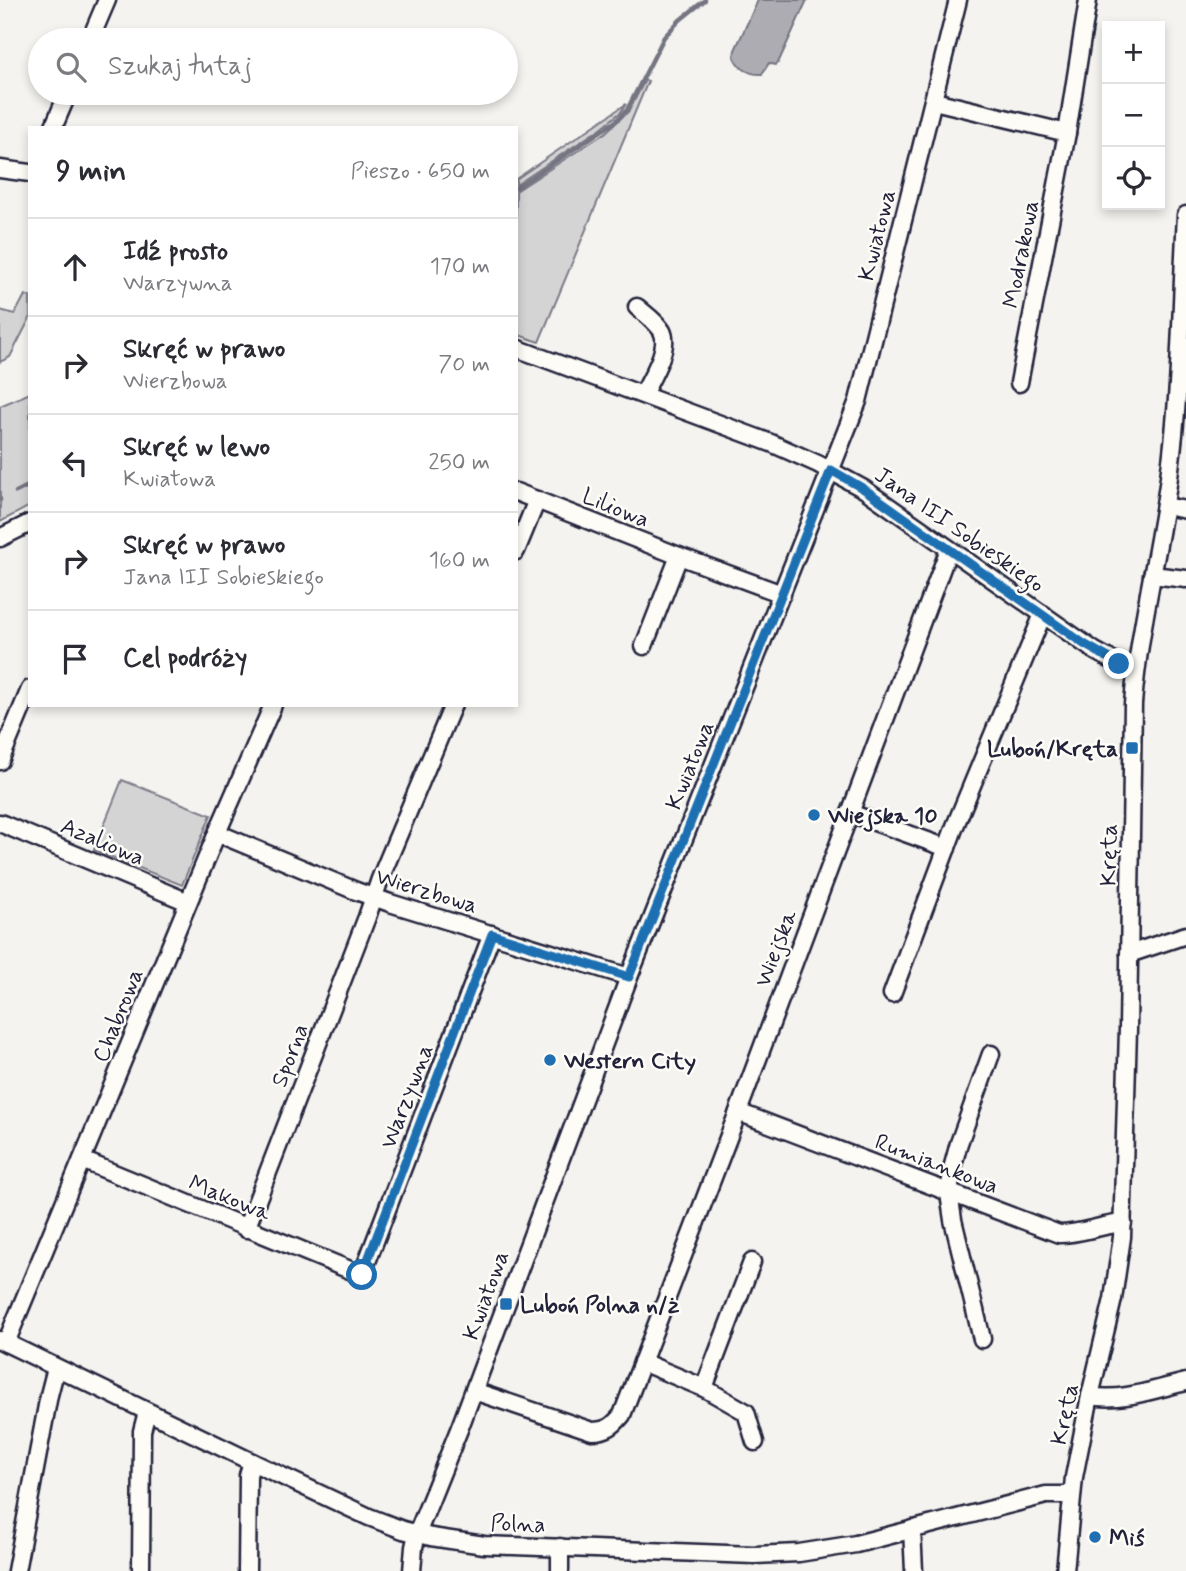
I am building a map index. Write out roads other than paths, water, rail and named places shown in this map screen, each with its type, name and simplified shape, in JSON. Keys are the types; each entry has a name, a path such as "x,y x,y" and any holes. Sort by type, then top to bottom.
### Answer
{"street":[{"path":"95,28 107,0"},
{"name":"Kwiatowa","path":"412,1571 417,1534 474,1391 629,977 858,401 958,0"},
{"name":"Modrakowa","path":"1019,383 1067,133 1088,0"},
{"path":"934,101 1067,133"},
{"path":"54,126 63,105"},
{"path":"0,169 28,173"},
{"name":"Kręta","path":"1065,1571 1077,1461 1119,1268 1129,954 1132,718 1136,668 1173,446 1186,215"},
{"path":"637,307 657,325 665,340 664,350 643,395"},
{"name":"Jana III Sobieskiego","path":"518,349 771,443 831,470 864,489 1104,657 1136,668"},
{"path":"518,493 537,500 518,546"},
{"name":"Liliowa","path":"537,500 782,594"},
{"path":"1165,506 1186,510"},
{"path":"0,538 28,524"},
{"name":"Wiejska","path":"474,1391 586,1429 605,1430 613,1426 622,1415 948,549"},
{"path":"644,646 678,556"},
{"path":"1152,575 1186,579"},
{"path":"892,994 947,848 1043,614"},
{"path":"0,761 28,694"},
{"name":"Chabrowa","path":"3,1341 272,707"},
{"name":"Sporna","path":"246,1228 380,879 452,707"},
{"path":"850,813 947,848"},
{"name":"Azaliowa","path":"0,823 188,902"},
{"name":"Wierzbowa","path":"217,833 374,897 629,977"},
{"name":"Warzywna","path":"362,1275 492,934"},
{"path":"1129,954 1186,935"},
{"path":"982,1339 949,1193 959,1143 991,1054"},
{"name":"Rumiankowa","path":"738,1112 1059,1234 1122,1223"},
{"name":"Makowa","path":"82,1160 362,1275"},
{"path":"704,1388 752,1262"},
{"name":"Polna","path":"3,1341 369,1517 417,1534 444,1540 476,1544 654,1552 785,1554 842,1547 1046,1495 1072,1495"},
{"path":"642,1362 704,1388 746,1412 755,1442"},
{"path":"16,1571 56,1368"},
{"path":"1090,1396 1120,1397 1186,1382"},
{"path":"141,1571 142,1431 147,1412"},
{"path":"247,1571 248,1475 252,1462"},
{"path":"912,1529 915,1571"},
{"path":"560,1547 560,1571"}],"waterway":[{"path":"518,187 616,121 627,110 664,37 705,0"},
{"path":"16,492 28,486"}],"place":[{"name":"Luboń/Kręta","path":"1132,748"},
{"name":"Wiejska 10","path":"814,815"},
{"name":"Western City","path":"550,1060"},
{"name":"Luboń Polna n/ż","path":"506,1304"},
{"name":"Miś","path":"1095,1537"}]}
